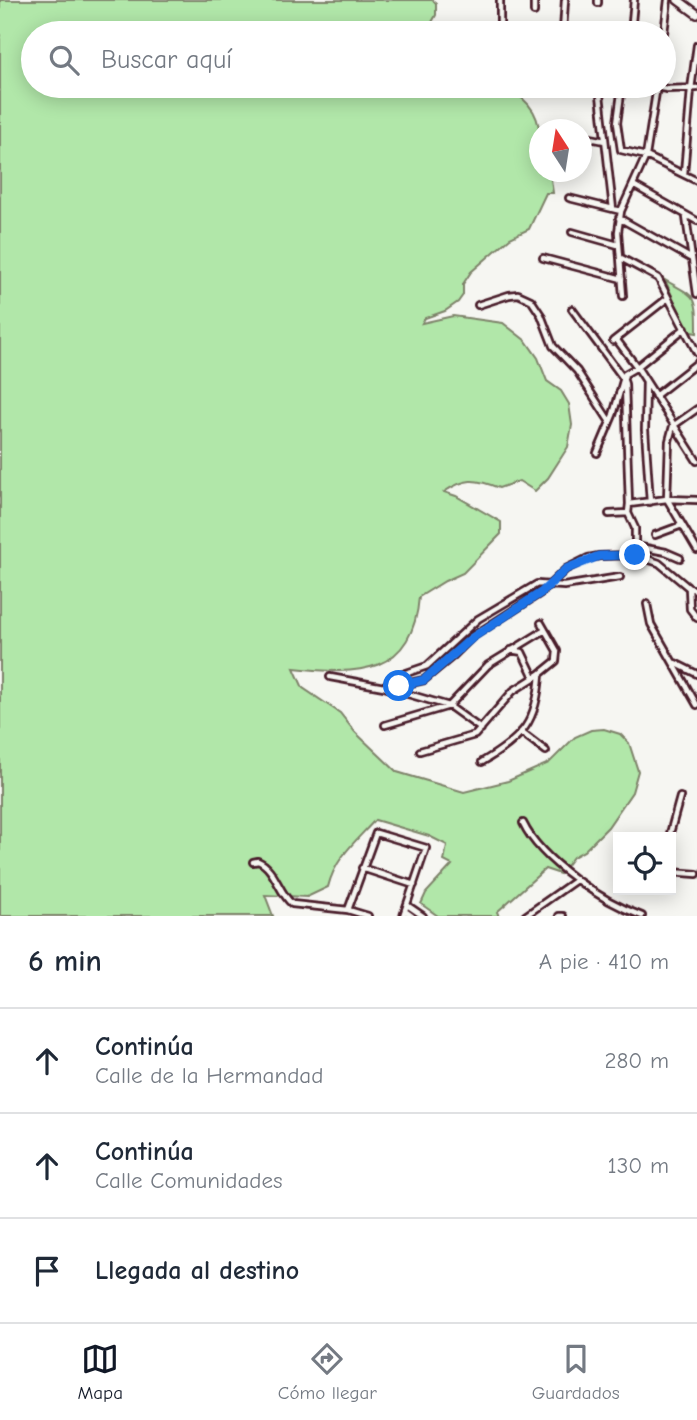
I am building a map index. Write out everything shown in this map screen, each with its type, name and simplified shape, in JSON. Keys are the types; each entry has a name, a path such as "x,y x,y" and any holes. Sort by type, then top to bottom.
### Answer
{"street":[{"path":"500,0 500,21"},
{"path":"534,0 534,12"},
{"path":"564,21 565,0"},
{"path":"632,21 634,0"},
{"path":"665,21 668,0"},
{"path":"678,0 697,14"},
{"path":"684,174 697,45"},
{"path":"676,88 697,88"},
{"path":"600,98 613,209"},
{"path":"620,98 617,123 621,150 646,156 697,181"},
{"path":"623,296 619,218 646,156 654,98"},
{"path":"592,138 605,141"},
{"path":"633,186 697,221"},
{"path":"569,198 621,211"},
{"path":"687,217 697,295"},
{"path":"619,218 692,259"},
{"path":"572,232 619,246"},
{"path":"543,258 622,279"},
{"path":"620,258 658,278 697,353"},
{"path":"478,305 509,295 525,296 531,300 541,315 553,346 577,371 610,422"},
{"path":"668,298 614,340 637,367 697,461"},
{"path":"572,309 623,378 626,389 628,513 635,528 635,555"},
{"path":"597,453 627,371 637,367 685,328"},
{"path":"688,335 697,336"},
{"path":"655,396 697,363"},
{"path":"646,381 645,430 649,502"},
{"path":"697,409 673,426 669,441 667,499 697,550"},
{"path":"629,504 667,499 697,500"},
{"path":"609,514 628,513"},
{"path":"655,535 682,525"},
{"path":"635,546 666,552 680,558"},
{"path":"386,687 424,680 472,638 552,582 566,569 588,558 635,555 659,563 689,588 697,590"},
{"path":"386,687 392,678 427,666 478,619 537,584 552,582 564,586 620,577"},
{"path":"689,588 690,609 697,618"},
{"path":"647,604 649,621 697,705"},
{"path":"496,609 502,617"},
{"path":"420,751 470,737 481,729 513,691 556,661 557,651 541,623"},
{"path":"385,724 449,706 488,665 545,630"},
{"path":"510,650 522,652 534,677"},
{"path":"674,663 697,674"},
{"path":"482,762 503,750 532,718 539,692 540,674"},
{"path":"330,677 386,687 449,706 481,729"},
{"path":"521,733 546,751"},
{"path":"670,832 680,797"},
{"path":"523,823 530,838 576,880 601,898 642,916"},
{"path":"348,910 376,833 426,848 405,911"},
{"path":"253,862 267,865 292,904 348,910 368,916"},
{"path":"362,869 414,885"},
{"path":"676,872 697,874"},
{"path":"529,915 576,880"},
{"path":"405,911 412,916"},
{"path":"405,911 423,916"}],"green space":[{"path":"0,0 432,0 436,3 436,15 433,21 21,21 21,98 522,98 530,106 536,119 529,119 529,182 551,182 553,193 546,193 529,229 510,238 471,272 463,284 463,295 458,302 445,311 425,318 422,323 453,316 503,323 526,341 538,358 547,381 561,391 569,404 572,425 568,447 548,478 535,491 519,481 499,488 470,481 444,492 501,522 501,534 463,573 419,597 414,623 406,642 393,656 378,665 359,669 339,671 294,668 303,688 340,713 355,732 397,772 464,792 508,781 549,763 575,737 591,730 604,729 620,734 629,743 638,771 632,792 608,827 584,851 573,857 560,874 545,869 497,912 499,916 438,916 421,904 426,893 452,865 444,861 447,845 429,836 375,820 341,859 328,887 307,897 265,895 273,916 0,916"},
{"path":"665,280 684,290 693,299 697,333 691,332 681,316"}],"route":[{"path":"399,686 424,680 472,638 542,592 566,569 588,558 635,555"}]}
